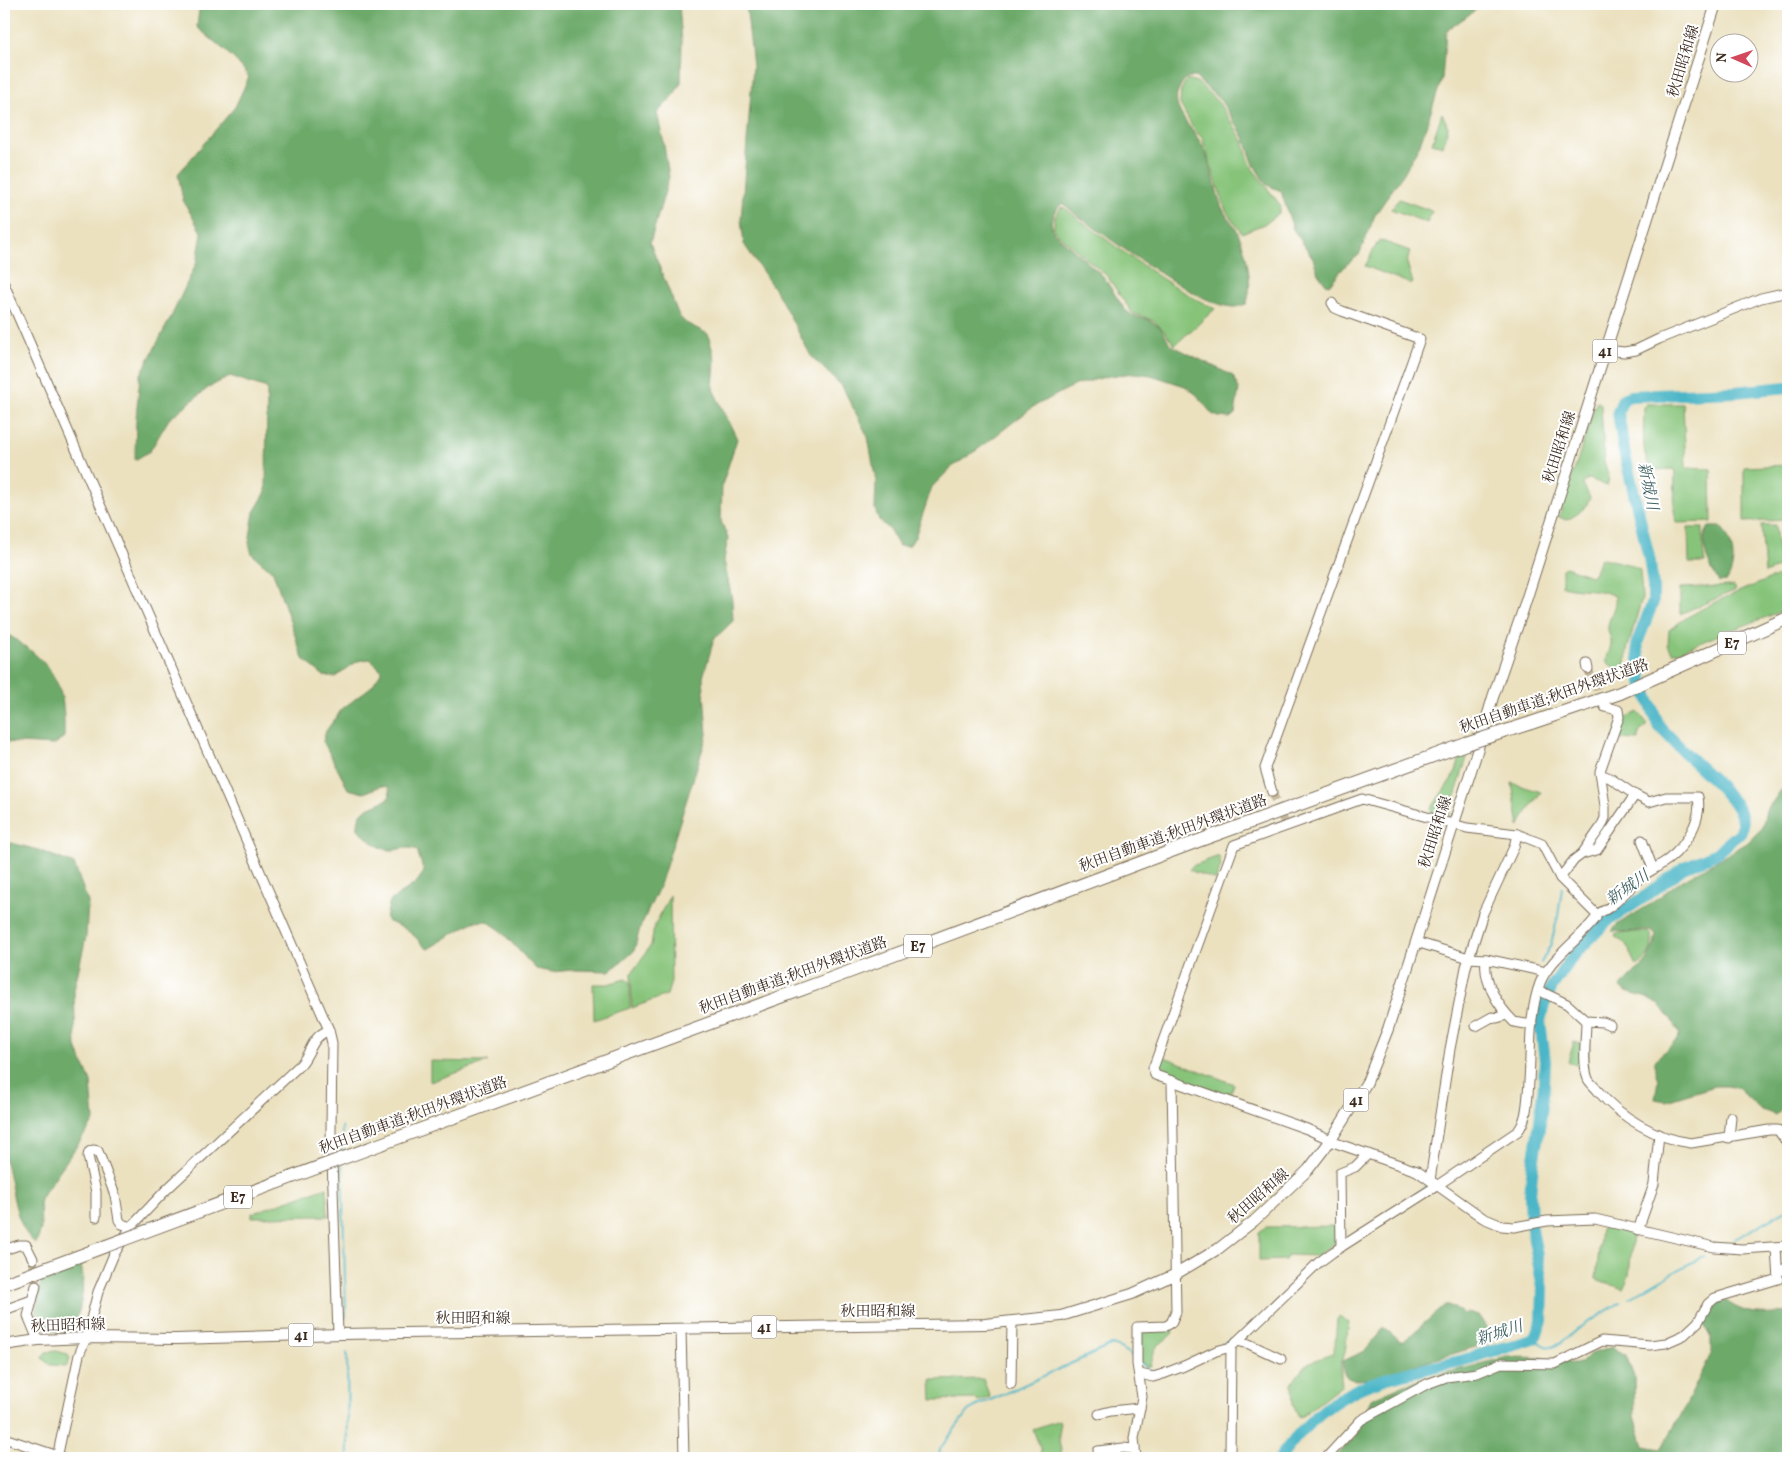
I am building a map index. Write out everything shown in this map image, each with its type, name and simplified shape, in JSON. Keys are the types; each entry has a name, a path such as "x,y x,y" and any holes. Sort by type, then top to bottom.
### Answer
{"highway":[{"name":"秋田自動車道;秋田外環状道路","path":"4,1284 1201,840 1466,744 1620,692 1677,669 1788,618"}],"main road":[{"name":"秋田昭和線","path":"4,1345 38,1340 86,1338 176,1339 338,1334 911,1326 1012,1322 1062,1316 1132,1294 1176,1274 1218,1249 1272,1204 1308,1170 1330,1140 1367,1082 1388,1029 1475,758 1492,697 1523,610 1716,4"}],"street":[{"path":"4,284 329,1030 332,1043 331,1131 338,1334"},
{"path":"1606,350 1624,352 1636,350 1659,338 1761,298 1788,292"},
{"path":"1272,792 1266,768 1420,339 1342,311 1335,308 1332,303"},
{"path":"1560,878 1574,860 1582,854 1605,818 1606,806 1600,771 1619,717 1618,710 1606,707 1603,703"},
{"path":"1596,914 1606,910 1640,878 1661,865 1682,848 1698,814 1699,804 1698,798 1666,797 1649,802 1600,774"},
{"path":"1582,854 1597,850 1634,795"},
{"path":"1596,914 1560,878 1542,844 1517,834 1486,831 1454,824 1362,799 1285,824 1234,845 1153,1068 1156,1075 1417,1171 1487,1220 1502,1226 1514,1227 1547,1221 1595,1219 1714,1246 1742,1249 1788,1246"},
{"path":"1434,1182 1450,1049 1469,958 1483,913 1514,847 1517,834"},
{"path":"1642,840 1653,869"},
{"path":"1230,1458 1234,1344 1318,1263 1434,1182 1518,1130 1523,1125 1529,1087 1534,1001 1540,991 1546,972 1590,925 1596,918 1596,914"},
{"path":"1416,942 1469,958 1486,959 1546,972"},
{"path":"1486,959 1486,977 1498,1003 1514,1022 1532,1025"},
{"path":"1540,991 1560,1000 1580,1014 1586,1021 1586,1068 1589,1080 1609,1104 1624,1116 1660,1134 1691,1144 1768,1130 1778,1130 1788,1144"},
{"path":"1476,1026 1492,1017 1498,1018 1507,1015"},
{"path":"1586,1021 1603,1022 1610,1025"},
{"path":"4,1438 58,1457 79,1355 86,1338 98,1292 110,1262 131,1227 166,1190 301,1064 316,1037 329,1030"},
{"path":"1135,1454 1134,1438 1142,1397 1137,1364 1137,1327 1166,1326 1171,1323 1176,1312 1172,1081"},
{"path":"1729,1138 1731,1117"},
{"path":"1638,1230 1654,1184 1660,1134"},
{"path":"96,1218 96,1192 88,1156 89,1152 93,1150 98,1151 114,1195 119,1220 122,1224 131,1227"},
{"path":"1341,1247 1340,1173 1355,1166 1368,1154"},
{"path":"4,1250 19,1245 26,1245 33,1259"},
{"path":"1326,1458 1361,1420 1427,1384 1477,1372 1501,1362 1555,1364 1602,1341 1650,1345 1666,1343 1678,1338 1698,1322 1708,1304 1715,1298 1778,1279 1776,1248"},
{"path":"1778,1272 1788,1267"},
{"path":"36,1286 28,1316 38,1340"},
{"path":"4,1310 32,1300"},
{"path":"1011,1384 1012,1322"},
{"path":"681,1329 684,1458"},
{"path":"1140,1374 1153,1377 1163,1374 1234,1344 1249,1344 1281,1359"},
{"path":"1098,1414 1140,1408"},
{"path":"1098,1451 1123,1448 1135,1454"}],"green space":[{"path":"207,4 679,4 682,42 681,83 673,96 657,113 669,177 650,243 679,316 686,323 708,334 715,360 713,389 737,439 722,485 721,521 728,538 724,560 732,600 733,621 714,639 703,677 707,735 660,885 640,928 634,951 609,971 573,970 552,972 536,969 499,929 487,921 473,922 428,949 407,930 388,922 386,918 390,901 416,883 424,872 417,850 408,848 388,850 374,843 358,829 360,815 364,811 390,797 389,787 381,786 364,793 348,789 323,741 326,731 342,709 372,686 382,671 370,659 358,661 335,677 324,676 303,659 273,572 252,554 249,543 254,512 266,492 267,388 230,376 208,388 169,419 150,451 135,460 140,376 197,262 202,234 183,200 178,174 235,107 249,77 232,57 197,27 199,10"},
{"path":"746,4 1484,4 1446,31 1442,79 1420,144 1404,173 1375,215 1359,255 1346,265 1329,285 1326,284 1318,273 1313,258 1293,229 1281,191 1267,185 1262,178 1254,165 1244,137 1221,101 1195,77 1187,77 1179,89 1177,104 1183,118 1203,147 1222,208 1239,234 1248,265 1249,296 1246,304 1235,307 1219,304 1177,284 1075,214 1063,203 1058,207 1051,221 1053,232 1103,276 1125,310 1133,316 1147,319 1160,327 1171,345 1233,376 1239,389 1235,414 1230,418 1212,414 1197,395 1185,386 1151,375 1135,373 1109,376 1075,385 1033,407 952,467 932,487 915,537 909,546 899,546 889,529 879,520 875,509 876,481 868,437 842,386 811,356 779,296 744,244 741,219 753,66"},
{"path":"1187,79 1197,82 1219,103 1242,139 1252,168 1281,206 1279,213 1264,224 1242,233 1226,211 1202,138 1193,128 1180,104 1181,90"},
{"path":"1442,113 1448,127 1443,146 1432,143"},
{"path":"1399,199 1432,211 1427,223 1391,209"},
{"path":"1061,207 1065,208 1161,278 1215,309 1175,345 1158,324 1133,314 1107,276 1054,231 1054,219"},
{"path":"1379,240 1410,251 1407,263 1413,283 1411,284 1365,266"},
{"path":"1596,403 1601,404 1604,461 1609,478 1607,486 1587,479 1583,484 1590,498 1589,502 1581,511 1566,520 1559,517"},
{"path":"1646,404 1683,404 1686,468 1711,469 1712,522 1676,523 1674,510 1675,472 1673,469 1652,470 1646,456 1643,431 1644,407"},
{"path":"1788,465 1788,520 1744,522 1744,467"},
{"path":"1761,525 1775,525 1780,567 1765,573"},
{"path":"1709,527 1721,527 1729,539 1733,560 1727,581 1719,582 1706,555 1704,541"},
{"path":"1688,528 1703,528 1705,563 1689,563"},
{"path":"1603,558 1631,565 1640,570 1642,598 1627,650 1626,664 1621,670 1617,670 1607,662 1611,641 1608,627 1615,604 1615,596 1601,591 1562,586 1562,569 1566,567 1590,576 1594,574 1600,559"},
{"path":"1788,572 1788,609 1677,652 1672,652 1668,645 1669,630 1683,620 1727,597"},
{"path":"1734,586 1736,590 1680,614 1680,588"},
{"path":"4,633 30,650 49,669 55,679 64,711 64,737 54,745 4,742"},
{"path":"1638,712 1648,724 1639,733 1639,740 1614,739 1620,721"},
{"path":"1468,748 1469,751 1449,816 1445,818 1433,816 1431,809 1456,772 1461,752"},
{"path":"1512,783 1541,792 1519,827"},
{"path":"1788,786 1788,1103 1775,1115 1760,1109 1739,1089 1728,1086 1715,1086 1666,1101 1655,1099 1658,1080 1655,1071 1655,1061 1675,1042 1680,1034 1671,1019 1659,1005 1649,999 1626,992 1620,987 1645,964 1654,945 1656,934 1651,930 1612,931 1618,924 1649,905 1676,884 1747,843 1762,828 1766,811 1781,790"},
{"path":"4,841 38,850 74,864 88,902 86,937 74,990 76,1047 91,1082 94,1121 40,1199 41,1230 36,1244 22,1226 4,1157"},
{"path":"1219,856 1221,866 1216,880 1189,870 1192,866"},
{"path":"670,895 671,982 667,995 632,1008 631,974 651,945 654,927"},
{"path":"1649,932 1652,940 1648,955 1637,966 1628,948 1615,937 1616,934"},
{"path":"625,979 630,982 630,1008 594,1020 593,984 608,984"},
{"path":"1574,1042 1582,1044 1581,1067 1568,1062"},
{"path":"1162,1056 1234,1084 1229,1097 1160,1071 1158,1066"},
{"path":"430,1061 488,1062 430,1082"},
{"path":"327,1187 328,1216 252,1217 252,1213"},
{"path":"1337,1226 1336,1242 1317,1256 1288,1255 1285,1260 1259,1261 1259,1232 1266,1227"},
{"path":"1603,1227 1633,1234 1629,1276 1623,1289 1596,1279 1601,1229"},
{"path":"81,1265 83,1286 81,1302 75,1321 67,1331 54,1331 45,1328 37,1317 41,1279"},
{"path":"1725,1300 1740,1309 1755,1313 1788,1312 1788,1458 1333,1458 1357,1436 1371,1399 1405,1384 1507,1357 1560,1358 1572,1363 1581,1363 1591,1354 1612,1347 1626,1355 1634,1377 1635,1416 1644,1446 1661,1449 1680,1417 1711,1354 1711,1337 1703,1323 1704,1319 1711,1309"},
{"path":"1445,1305 1449,1305 1464,1314 1468,1312 1478,1315 1488,1332 1485,1344 1374,1378 1356,1380 1347,1377 1343,1369 1343,1361 1365,1351 1379,1335 1383,1327 1400,1341 1404,1341"},
{"path":"1339,1317 1349,1323 1341,1365 1341,1386 1299,1417 1293,1404 1292,1384 1308,1363 1332,1354 1335,1345 1337,1319"},
{"path":"1171,1328 1173,1333 1158,1346 1151,1366 1147,1366 1140,1360 1140,1330"},
{"path":"57,1351 67,1354 70,1358 67,1366 50,1365 42,1358 46,1352"},
{"path":"983,1379 990,1397 978,1402 975,1399 932,1400 931,1380"},
{"path":"1059,1420 1059,1441 1062,1458 1038,1458 1041,1451 1033,1429"}],"waterway":[{"name":"新城川","path":"1280,1458 1293,1440 1316,1417 1334,1403 1356,1390 1385,1379 1460,1361 1534,1339 1542,1321 1543,1288 1531,1224 1530,1195 1544,1085 1545,1061 1540,1021 1544,1005 1553,985 1573,956 1605,923 1646,896 1683,868 1715,854 1740,833 1743,825 1740,812 1735,804 1715,781 1659,726 1642,682 1637,643 1653,602 1653,586 1649,557 1624,451 1618,412 1623,399 1630,396 1735,392 1788,387"},
{"path":"1541,963 1551,944 1562,888"},
{"path":"1522,1109 1524,1088"},
{"path":"342,1126 342,1153"},
{"path":"342,1163 346,1317"},
{"path":"1410,1198 1428,1186"},
{"path":"1735,1239 1788,1209"},
{"path":"1629,1298 1703,1256"},
{"path":"1534,1339 1545,1346 1552,1347 1560,1344 1577,1329 1621,1302"},
{"path":"1223,1344 1231,1339"},
{"path":"939,1458 940,1449 968,1411 975,1407 1112,1345 1134,1357"},
{"path":"347,1353 348,1458"},
{"path":"1141,1363 1156,1372"}],"tunnel":[{"path":"1588,669 1603,703"},
{"path":"1272,792 1284,821"},
{"path":"33,1259 36,1286"}]}
